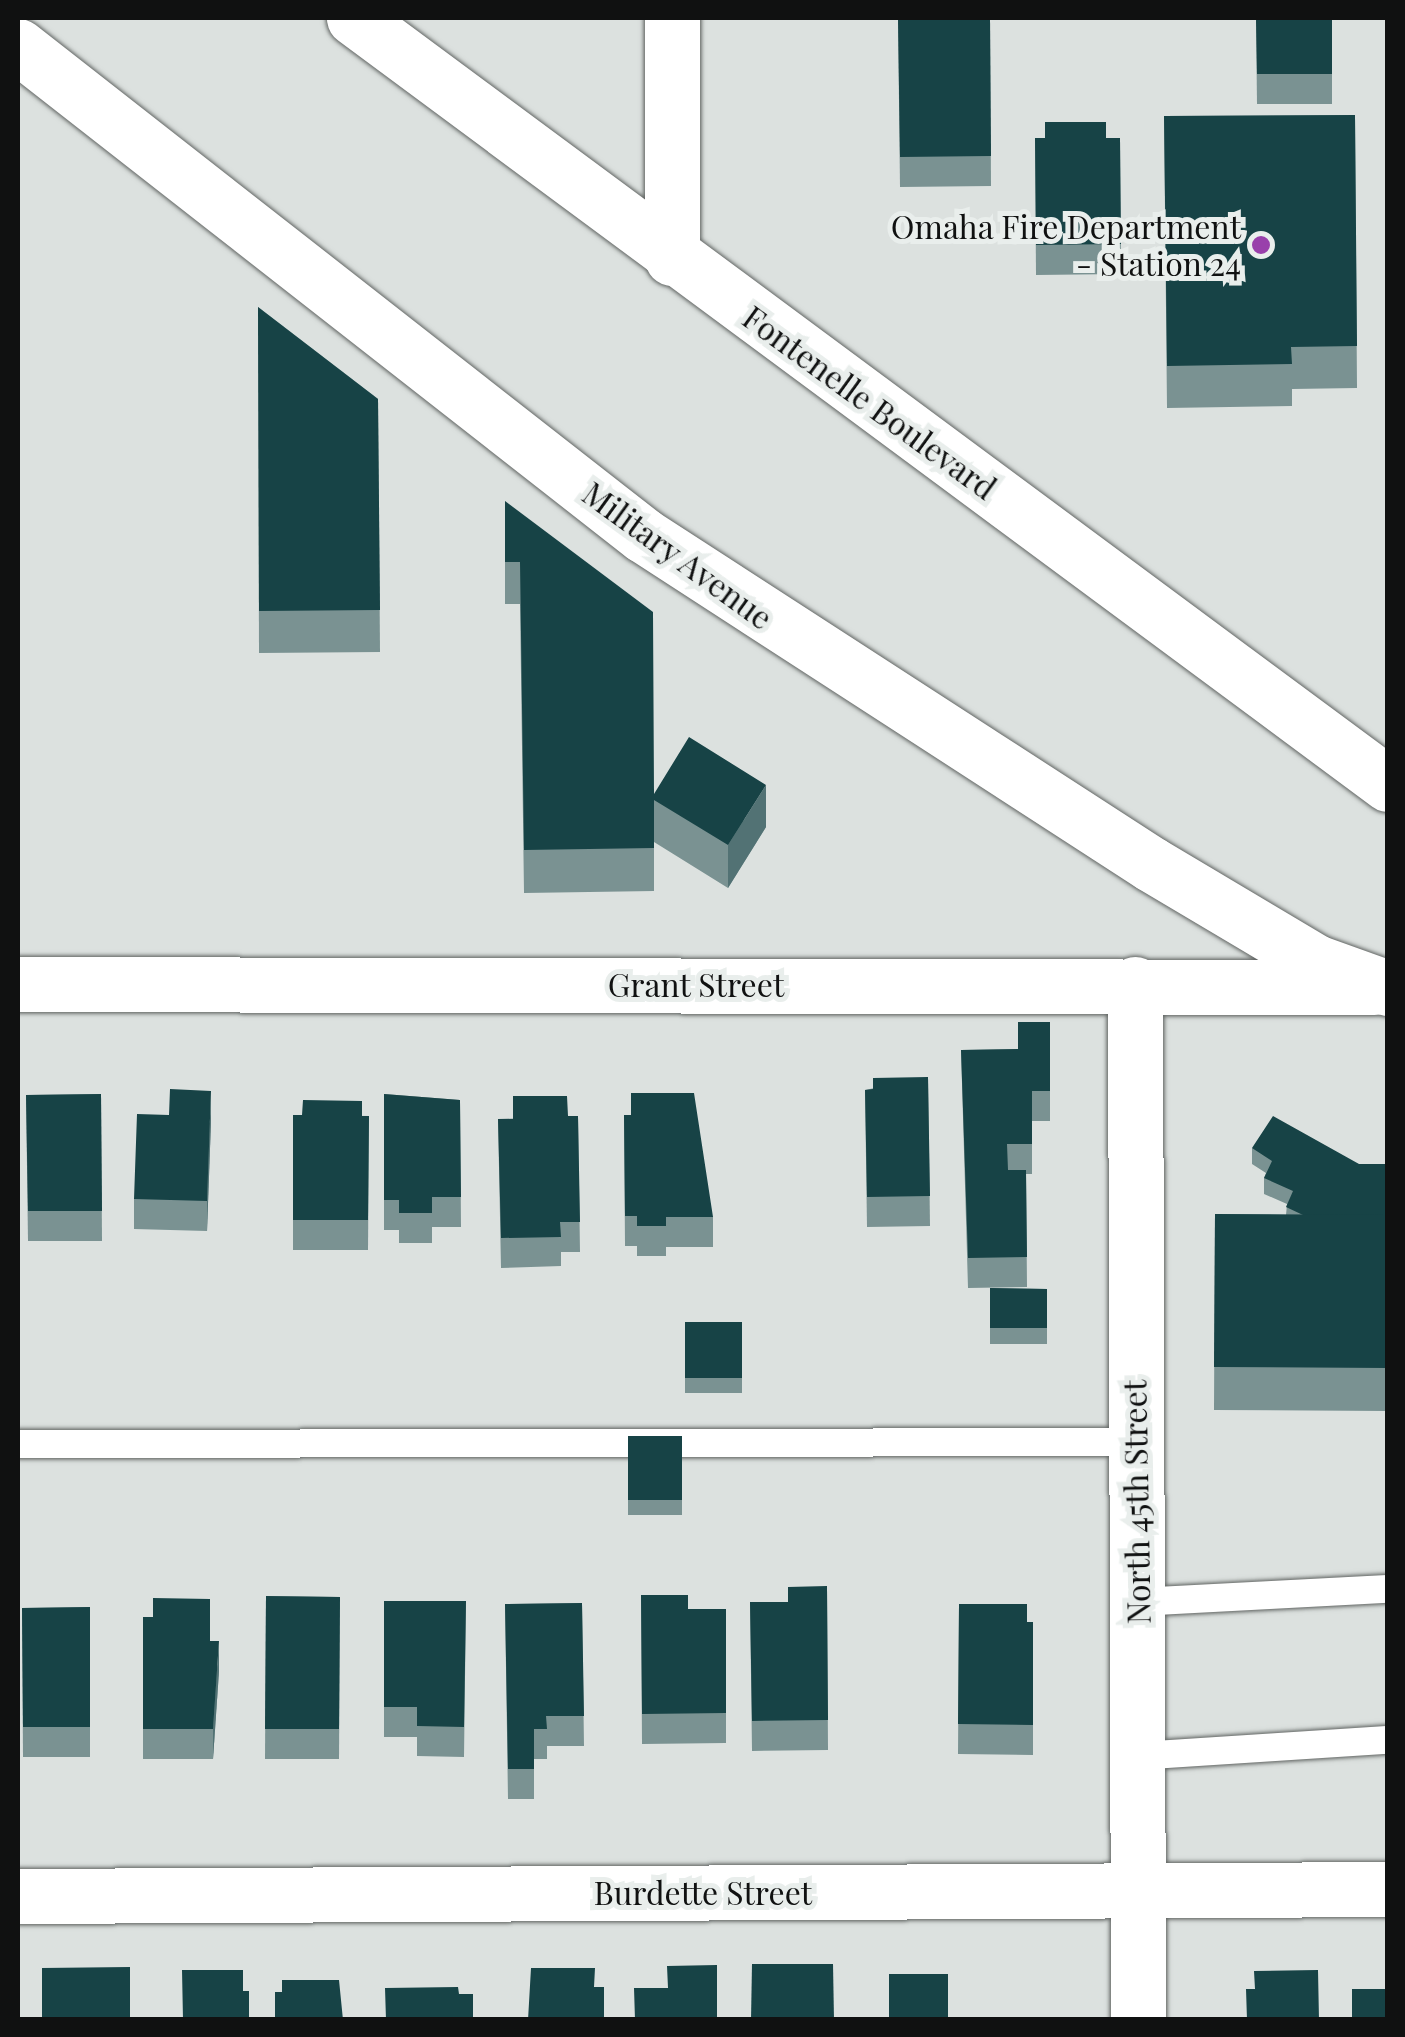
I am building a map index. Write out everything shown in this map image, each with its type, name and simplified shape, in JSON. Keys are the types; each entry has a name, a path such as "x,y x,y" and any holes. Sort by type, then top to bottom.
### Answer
{"street":[{"name":"Fontenelle Boulevard","path":"354,18 672,258 1388,784"},
{"path":"672,18 672,258"},
{"name":"Military Avenue","path":"18,46 643,535 1152,864 1316,962 1381,988"},
{"name":"Grant Street","path":"18,984 1136,984 1381,988"},
{"name":"North 45th Street","path":"1136,984 1138,2020"},
{"name":"Burdette Street","path":"18,1896 1388,1888"}],"lane":[{"path":"18,1444 1137,1442"},
{"path":"1137,1602 1388,1588"},
{"path":"1138,1756 1388,1740"}],"building":[{"path":"898,18 990,18 991,156 900,157"},
{"path":"1256,18 1332,18 1332,74 1257,74"},
{"name":"Omaha Fire Department - Station 24","path":"1355,115 1357,346 1291,347 1292,364 1167,366 1164,116"},
{"path":"1045,122 1106,122 1106,138 1120,138 1121,244 1036,245 1035,138 1045,138"},
{"path":"258,307 378,399 380,610 259,611"},
{"path":"505,501 653,612 654,794 689,737 766,785 728,845 654,800 654,848 524,850 520,562 505,562"},
{"path":"1018,1022 1050,1022 1050,1091 1032,1091 1032,1144 1007,1144 1008,1170 1026,1170 1027,1257 968,1258 961,1050 1018,1049"},
{"path":"928,1077 930,1196 867,1197 865,1090 873,1089 873,1078"},
{"path":"170,1089 211,1091 207,1201 134,1199 137,1114 169,1115"},
{"path":"631,1093 694,1093 713,1217 666,1217 666,1226 637,1226 637,1216 625,1216 624,1115 631,1115"},
{"path":"101,1094 102,1211 28,1211 26,1095"},
{"path":"384,1094 460,1100 461,1197 432,1197 432,1213 399,1213 399,1200 384,1200"},
{"path":"513,1096 567,1096 568,1116 578,1116 580,1222 560,1222 561,1237 501,1238 498,1119 513,1119"},
{"path":"303,1100 362,1101 362,1116 369,1116 368,1220 293,1220 293,1115 302,1115"},
{"path":"1273,1116 1359,1164 1388,1164 1388,1215 1303,1215 1286,1207 1293,1191 1264,1178 1272,1161 1252,1148"},
{"path":"1215,1214 1388,1215 1388,1368 1214,1367"},
{"path":"990,1288 1047,1289 1047,1328 990,1328"},
{"path":"685,1322 742,1322 742,1378 685,1378"},
{"path":"628,1436 682,1436 682,1500 628,1500"},
{"path":"827,1586 828,1720 752,1721 750,1602 788,1602 788,1587"},
{"path":"641,1595 688,1595 688,1609 726,1609 726,1713 642,1714"},
{"path":"266,1596 340,1597 339,1729 265,1729"},
{"path":"153,1598 210,1599 210,1641 219,1641 213,1729 143,1729 143,1617 153,1617"},
{"path":"384,1601 466,1601 464,1727 417,1726 417,1707 384,1707"},
{"path":"582,1603 584,1716 546,1716 547,1729 534,1729 534,1769 508,1769 505,1604"},
{"path":"959,1604 1027,1604 1027,1622 1033,1622 1033,1725 958,1724"},
{"path":"90,1607 90,1727 23,1727 22,1608"},
{"path":"752,1964 833,1964 834,2020 751,2020"},
{"path":"717,1965 717,2020 635,2020 634,1988 668,1988 667,1966"},
{"path":"130,1967 130,2020 42,2020 42,1968"},
{"path":"531,1968 595,1968 594,1987 604,1987 604,2020 528,2020"},
{"path":"182,1970 243,1970 243,1991 249,1991 249,2020 183,2020"},
{"path":"1318,1970 1319,2020 1247,2020 1246,1989 1255,1989 1254,1971"},
{"path":"889,1974 948,1974 948,2020 889,2020"},
{"path":"282,1980 339,1980 343,2020 275,2020 275,1992 282,1992"},
{"path":"458,1987 459,1994 473,1994 473,2020 386,2020 385,1988"},
{"path":"1352,1989 1388,1989 1388,2020 1352,2020"}],"place":[{"name":"Omaha Fire Department - Station 24","path":"1261,245"}]}
